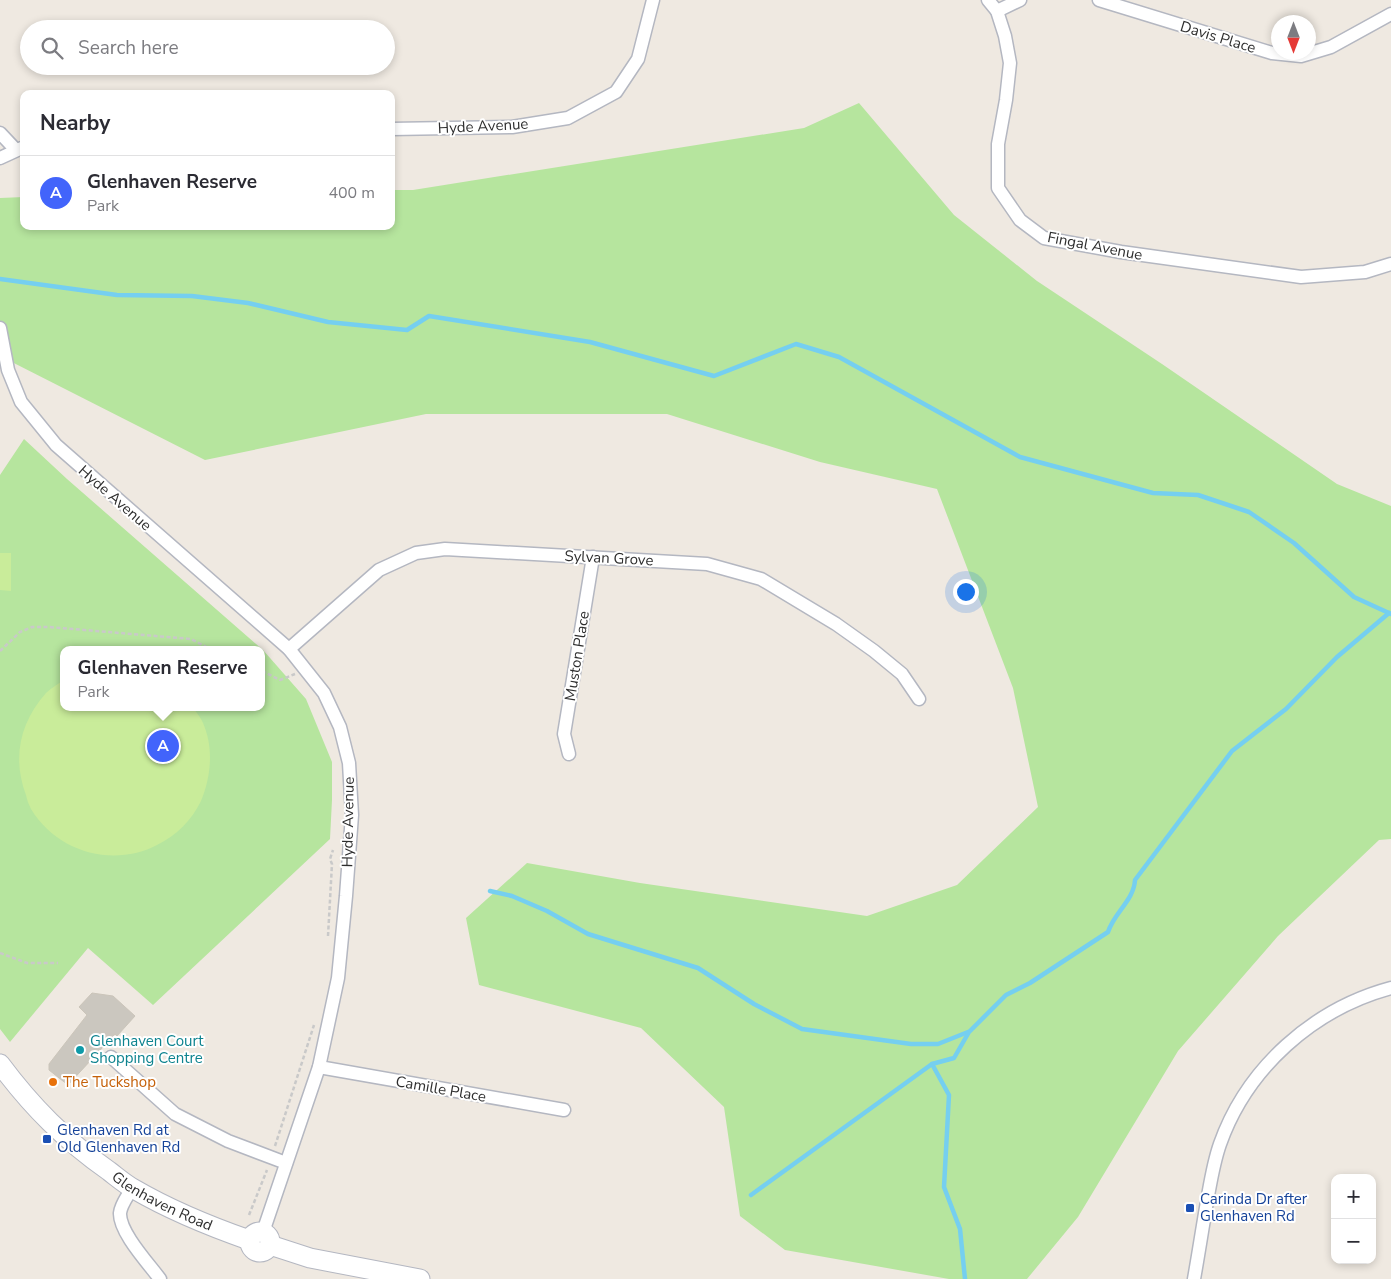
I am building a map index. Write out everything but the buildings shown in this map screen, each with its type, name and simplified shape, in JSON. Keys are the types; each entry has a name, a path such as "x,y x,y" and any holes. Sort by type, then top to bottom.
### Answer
{"main road":[{"name":"Glenhaven Road","path":"0,1064 32,1104 53,1126 96,1162 132,1188 188,1217 261,1239 310,1258 420,1279"}],"street":[{"name":"Hyde Avenue","path":"395,129 512,127 568,118 616,92 638,59 653,0"},
{"path":"988,0 997,11 1020,0"},
{"name":"Davis Place","path":"1099,0 1272,53 1301,56 1331,47 1391,14"},
{"name":"Fingal Avenue","path":"997,11 1005,36 1010,63 998,144 998,188 1020,220 1044,238 1121,252 1301,277 1365,272 1391,264"},
{"path":"0,133 20,149 0,158"},
{"name":"Hyde Avenue","path":"0,328 8,370 22,402 56,445 288,649 324,693 340,727 349,763 352,815 338,978 319,1068 261,1239"},
{"name":"Sylvan Grove","path":"288,649 379,570 416,553 445,549 707,564 761,579 836,624 902,674 919,699"},
{"name":"Muston Place","path":"569,754 564,734 593,557"},
{"path":"1194,1279 1212,1174 1220,1144 1235,1111 1249,1087 1265,1066 1286,1044 1307,1029 1359,999 1391,988"},
{"path":"111,1058 175,1114 228,1141 286,1163"},
{"name":"Camille Place","path":"319,1068 564,1110"},
{"path":"132,1188 120,1210 120,1220 127,1234 160,1279"}],"path":[{"path":"0,650 20,632 32,627 192,640 204,646"},
{"path":"265,672 280,680 305,670"},
{"path":"328,938 332,864 330,859 333,850"},
{"path":"0,953 27,963 58,963"},
{"path":"249,1215 271,1157 316,1017"}],"green space":[{"path":"859,103 954,215 1037,281 1337,484 1391,506 1391,839 1379,840 1278,936 1178,1051 1078,1217 1027,1279 949,1279 785,1250 740,1216 724,1107 641,1028 479,985 466,918 527,863 640,883 867,916 957,885 1038,807 1013,688 937,489 820,462 667,414 426,414 205,460 0,356 0,198 20,197 20,230 395,230 395,190 413,190 804,128"},
{"path":"24,439 67,479 258,646 60,646 60,711 265,711 265,652 306,699 332,762 332,800 330,839 153,1005 88,948 10,1042 0,1029 0,475"},
{"path":"0,553 11,553 11,591 0,590"},
{"path":"60,683 60,711 196,711 202,721 209,742 209,772 201,801 183,827 171,837 140,852 105,855 87,852 71,845 55,836 42,824 27,801 22,781 19,754 21,741 30,716 48,691"}],"waterway":[{"path":"0,279 117,295 192,296 248,303 328,322 407,330 429,316 590,342 714,376 796,344 839,357 1020,457 1153,493 1198,495 1249,512 1294,543 1354,597 1391,614"},
{"path":"751,1195 932,1064 954,1058 969,1032 1006,995 1030,983 1108,932 1128,900 1135,880 1232,751 1286,709 1337,657 1389,613"},
{"path":"490,891 512,896 547,911 588,934 698,968 754,1004 802,1029 911,1044 938,1044 968,1032"},
{"path":"932,1064 949,1095 944,1187 960,1229 965,1279"}],"place":[{"name":"Glenhaven Reserve","path":"163,746"},
{"name":"Glenhaven Court Shopping Centre","path":"80,1050"},
{"name":"The Tuckshop","path":"53,1082"},
{"name":"Glenhaven Rd at Old Glenhaven Rd","path":"47,1139"},
{"name":"Carinda Dr after Glenhaven Rd","path":"1190,1208"}]}
